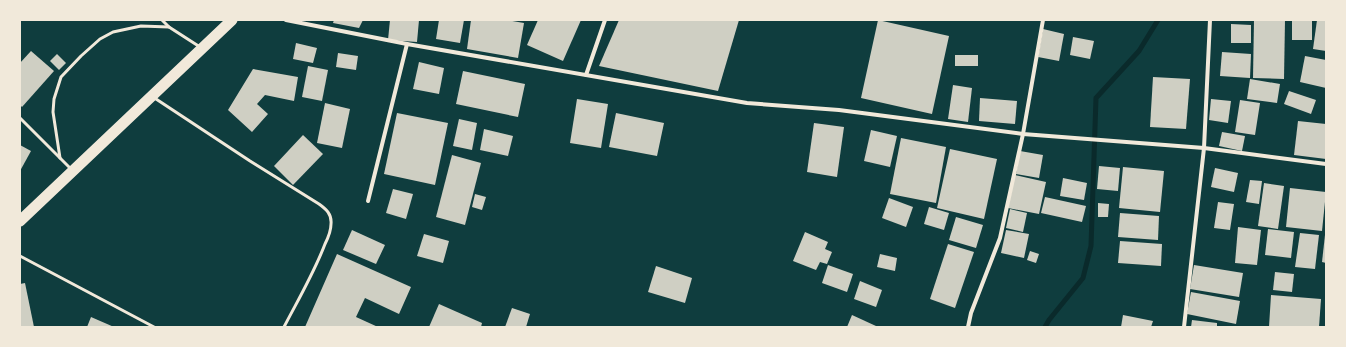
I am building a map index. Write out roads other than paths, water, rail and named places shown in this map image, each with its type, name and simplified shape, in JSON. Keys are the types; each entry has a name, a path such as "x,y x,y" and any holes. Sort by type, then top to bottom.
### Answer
{"highway":[{"path":"20,221 72,170 232,20"}],"street":[{"path":"286,20 408,44 747,103 839,110 1024,134 1204,148 1326,164"},
{"path":"586,74 605,20"},
{"path":"968,327 971,313 1000,238 1024,134 1043,20"},
{"path":"1184,327 1204,148 1210,20"},
{"path":"368,201 408,44"}],"lane":[{"path":"162,20 169,27 201,48"},
{"path":"60,158 53,112 54,99 62,77 81,56 100,39 113,32 141,26 169,27"},
{"path":"151,96 319,204 326,209 330,215 330,232 320,259 284,327"},
{"path":"20,118 72,170"},
{"path":"20,256 154,327"}],"waterway":[{"path":"1045,327 1083,278 1091,246 1096,98 1139,51 1158,20"}]}
